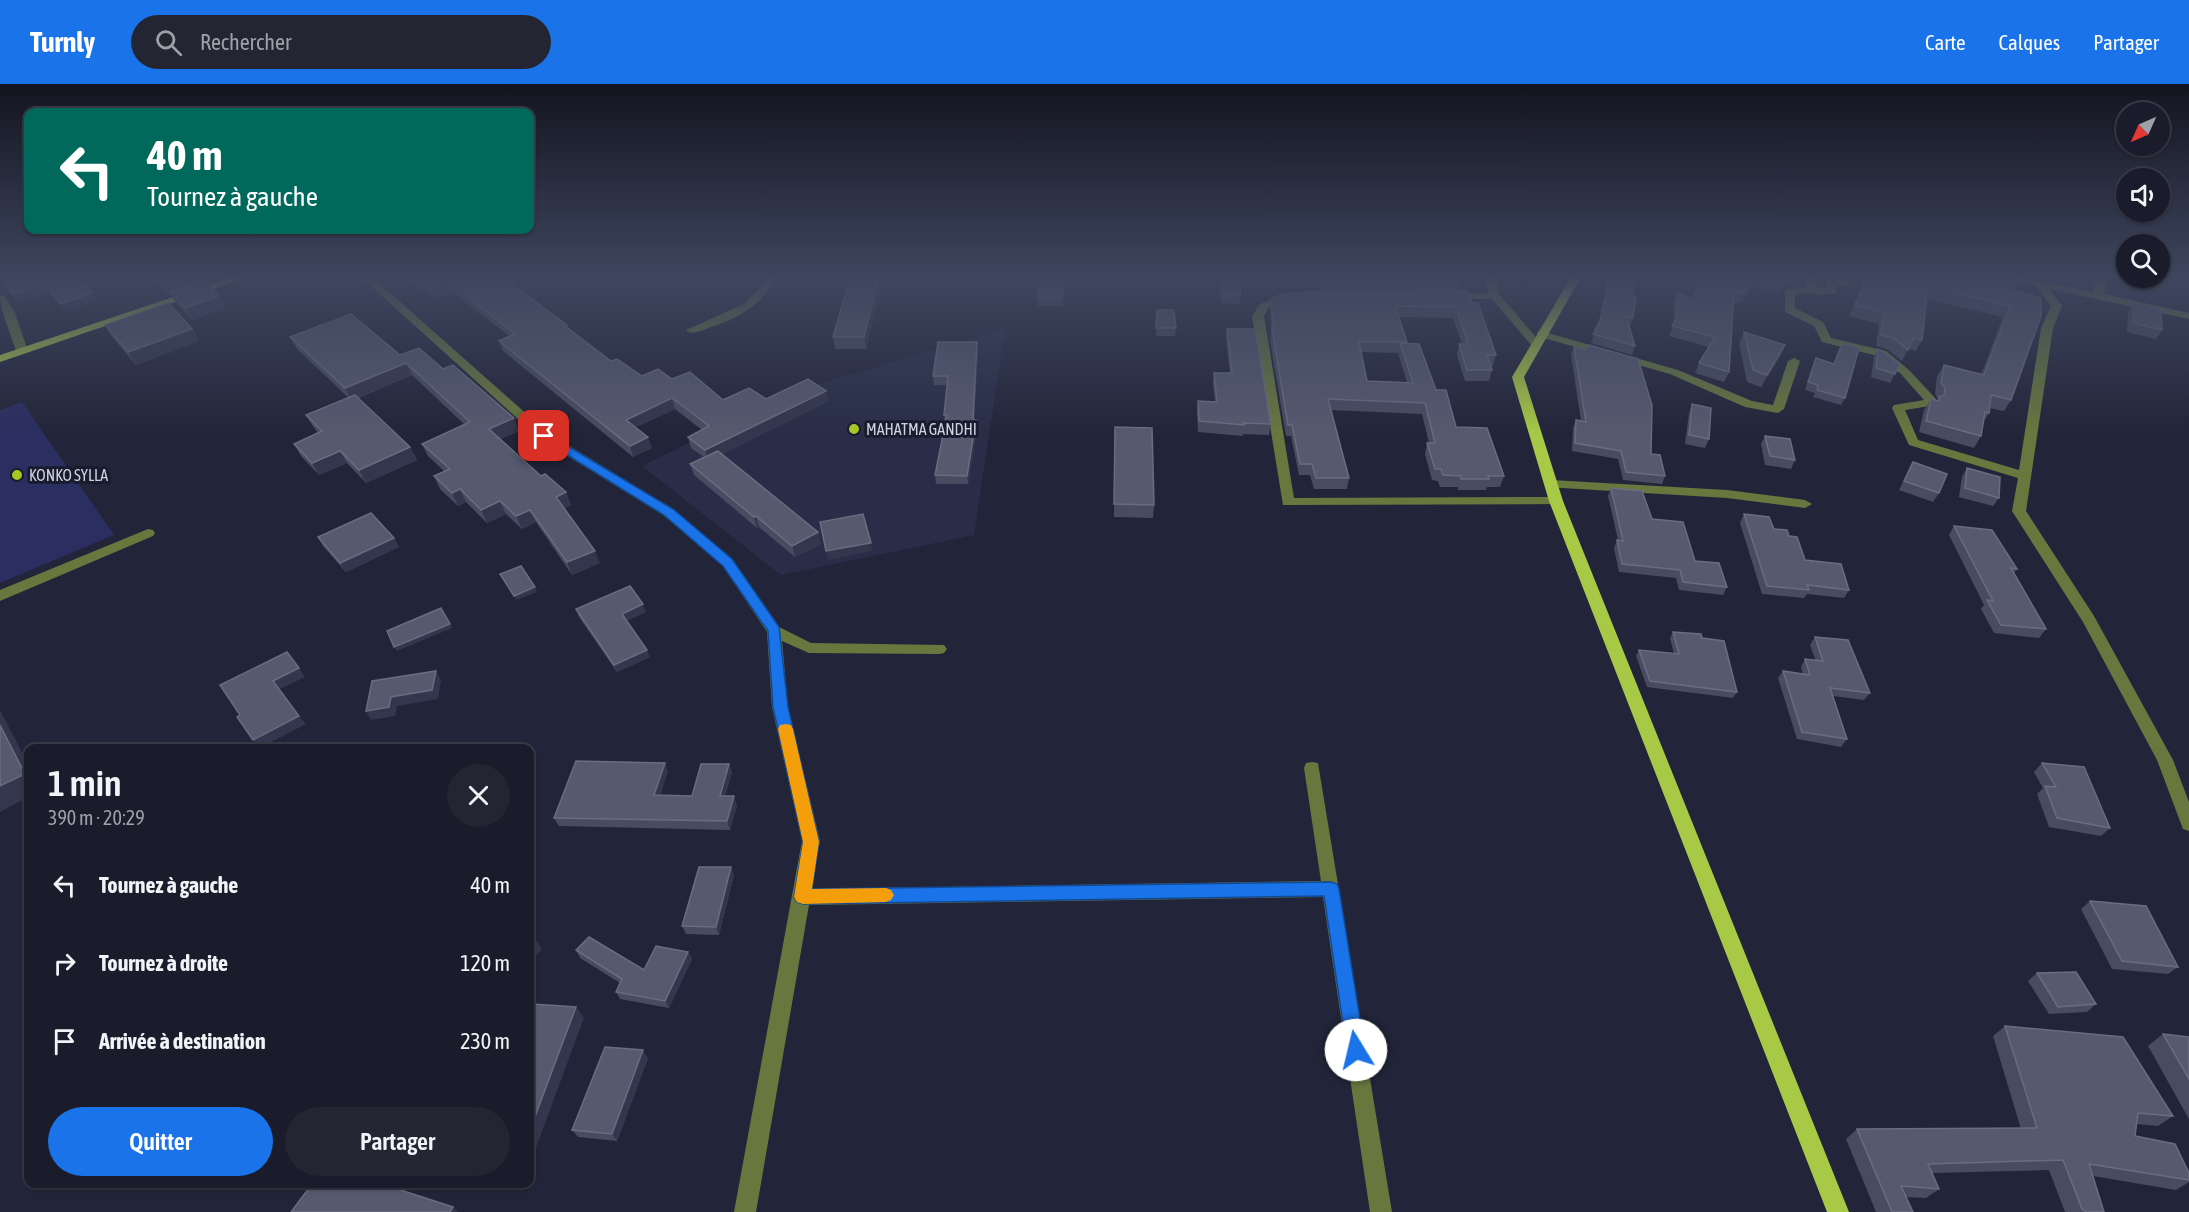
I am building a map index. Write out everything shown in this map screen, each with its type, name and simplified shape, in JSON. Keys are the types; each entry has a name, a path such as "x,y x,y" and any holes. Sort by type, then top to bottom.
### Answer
{"main road":[{"path":"0,358 86,330"},
{"path":"1545,330 1518,377 1556,501 1838,1212"}],"street":[{"path":"15,330 22,351"},
{"path":"425,330 544,436 668,512 728,562 774,631 780,707 811,842 745,1212"},
{"path":"1260,330 1288,502 1556,501"},
{"path":"1529,330 1539,339 1674,372 1749,404 1778,410 1794,361"},
{"path":"1821,330 1826,340 1882,353 1905,372 1932,402 1898,408 1913,442 2025,476"},
{"path":"2047,330 2019,511 2090,620 2165,760 2189,824"},
{"path":"1551,484 1727,494 1805,504"},
{"path":"0,596 148,533"},
{"path":"774,631 809,648 939,649"},
{"path":"1312,768 1381,1212"},
{"path":"803,897 1331,889"}],"shaded area":[{"name":"MAHATMA GANDHI","path":"1005,330 974,535 781,575 642,466 794,391"},
{"path":"22,402 114,535 0,583 0,410"}],"building":[{"path":"109,330 190,330 128,352"},
{"path":"310,330 370,330 400,355 419,348 443,369 453,365 514,418 489,429 541,476 545,474 566,492 556,497 595,551 567,562 530,510 516,516 500,501 481,510 460,489 452,493 434,476 450,469 422,444 470,422 406,363 345,388 290,337"},
{"path":"509,330 570,330 611,361 617,359 642,376 658,369 672,379 690,372 723,400 749,388 766,399 808,379 826,391 705,450 688,437 709,426 672,398 626,420 648,437 630,446 499,341 515,334"},
{"path":"835,330 866,330 864,337 833,337"},
{"path":"1227,330 1255,330 1271,424 1243,423 1244,425 1199,421 1198,401 1217,402 1214,373 1232,373"},
{"path":"1272,330 1403,330 1407,342 1359,342 1367,381 1413,383 1400,343 1419,344 1436,390 1446,390 1456,427 1487,428 1504,476 1488,476 1489,479 1461,479 1461,476 1443,475 1441,469 1435,469 1427,443 1435,443 1425,403 1328,399 1349,478 1316,478 1312,464 1300,464 1292,425 1288,425"},
{"path":"1463,330 1487,330 1496,355 1487,355 1492,370 1467,370 1459,344 1468,344"},
{"path":"1595,330 1630,330 1635,346 1593,334"},
{"path":"1686,330 1732,330 1729,372 1699,363 1715,337"},
{"path":"1882,330 1923,330 1922,340 1914,338 1908,350 1893,338 1881,335"},
{"path":"2001,330 2036,330 2011,400 1991,395 1989,413 1985,412 1981,436 1926,421 1931,399 1939,401 1939,397 1944,395 1945,388 1941,383 1944,365 1984,375"},
{"path":"1744,332 1785,345 1767,375 1753,370"},
{"path":"938,342 977,342 973,420 976,420 967,476 935,475 947,415 944,415 948,376 933,376"},
{"path":"1842,344 1859,348 1845,398 1817,390 1818,385 1808,382 1816,358 1834,364"},
{"path":"1589,345 1638,359 1652,405 1651,454 1660,455 1665,476 1626,472 1621,451 1575,443 1576,420 1586,422 1574,347 1586,350"},
{"path":"1878,349 1900,364 1895,374 1876,368"},
{"path":"355,395 410,447 359,470 340,451 312,463 294,444 322,431 306,415"},
{"path":"1692,404 1711,408 1709,439 1689,435"},
{"path":"1115,427 1152,428 1154,505 1114,504"},
{"path":"1765,436 1790,439 1795,460 1770,456"},
{"path":"718,451 818,532 792,546 690,464"},
{"path":"1913,462 1947,474 1939,493 1904,481"},
{"path":"1967,468 2000,477 1999,498 1965,488"},
{"path":"1611,488 1642,491 1652,519 1683,522 1695,561 1719,563 1727,587 1683,582 1680,570 1622,564 1617,540 1623,541"},
{"path":"371,513 394,538 340,563 318,537"},
{"path":"863,514 871,543 826,551 820,522"},
{"path":"1744,514 1769,517 1774,529 1787,530 1789,536 1797,537 1805,560 1841,564 1849,590 1807,585 1809,590 1767,586"},
{"path":"1954,526 1992,530 2017,569 2011,568 2046,629 2001,625 1987,600 1993,601"},
{"path":"521,566 535,587 514,596 500,574"},
{"path":"630,586 643,604 622,614 647,650 614,665 576,609"},
{"path":"441,608 450,624 394,647 387,631"},
{"path":"1673,632 1701,634 1702,638 1724,641 1737,692 1650,681 1639,650 1679,654"},
{"path":"1815,637 1848,640 1870,693 1830,688 1847,739 1802,732 1783,671 1810,675 1805,659 1823,661"},
{"path":"287,652 299,668 273,681 299,716 253,740 237,717 240,715 220,685"},
{"path":"436,671 432,690 391,697 389,707 366,711 372,681"},
{"path":"0,725 24,774 0,786"},
{"path":"576,761 665,763 654,795 692,796 701,764 729,764 720,796 734,796 727,821 554,818"},
{"path":"2042,763 2084,767 2110,828 2057,818 2045,786 2056,787"},
{"path":"699,867 731,867 716,927 682,926"},
{"path":"2090,901 2146,906 2178,967 2122,961"},
{"path":"589,937 644,970 656,946 688,952 665,1001 616,992 622,979 576,950"},
{"path":"2076,972 2096,1004 2058,1007 2037,973"},
{"path":"534,1004 576,1007 534,1119"},
{"path":"2005,1026 2123,1037 2173,1116 2138,1113 2135,1136 2175,1144 2189,1173 2189,1180 2089,1164 2104,1212 2086,1212 2082,1209 2063,1160 1928,1164 1939,1189 1901,1186 1913,1212 1892,1212 1857,1129 2037,1128"},
{"path":"2163,1034 2189,1037 2189,1079"},
{"path":"605,1047 643,1050 612,1134 572,1130"},
{"path":"309,1188 394,1188 453,1207 450,1212 291,1212"}],"slow traffic":[{"path":"786,729 811,842 803,897 886,895"}],"place":[{"name":"MAHATMA GANDHI","path":"854,429"},
{"name":"KONKO SYLLA","path":"17,475"}],"route":[{"path":"544,436 668,512 728,562 774,631 780,707 811,842 803,897 1331,889 1356,1050"}]}
